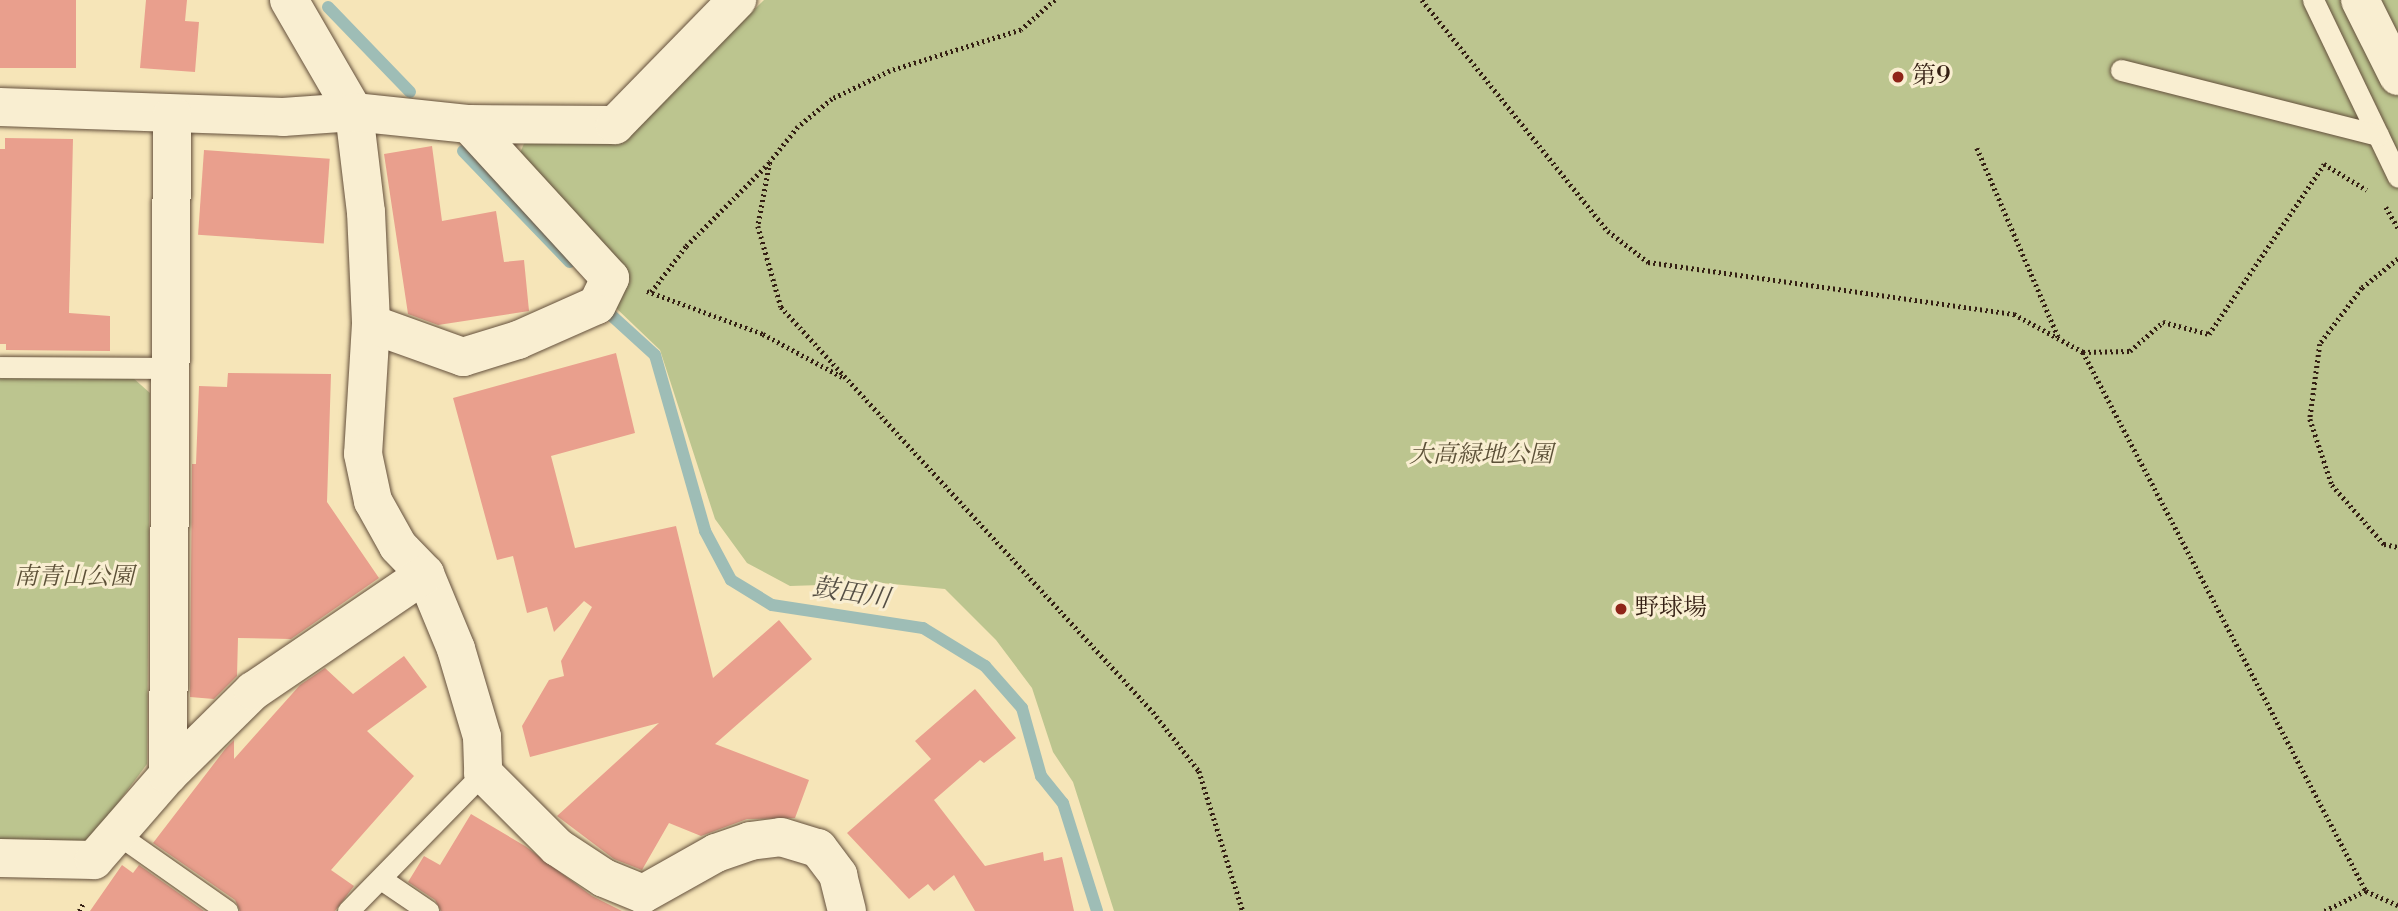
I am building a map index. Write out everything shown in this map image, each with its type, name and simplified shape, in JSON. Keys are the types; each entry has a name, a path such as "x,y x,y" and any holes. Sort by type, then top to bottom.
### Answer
{"street":[{"path":"289,0 355,112 366,212 371,324 363,454 370,489 398,546 425,574 456,649 482,737 484,773 557,847 604,878 651,902 716,853 750,841 781,837 818,848 838,875 847,911"},
{"path":"0,107 283,117 355,112 469,124 615,125 737,0"},
{"path":"2360,0 2398,76"},
{"path":"168,775 167,368 172,115"},
{"path":"371,324 463,357 517,340 597,305 610,278 469,124"},
{"path":"0,858 94,860 168,775 253,691 425,574"}],"lane":[{"path":"2313,0 2398,177"},
{"path":"2121,70 2378,135"},
{"path":"0,367 167,368"},
{"path":"348,911 484,773"},
{"path":"116,832 227,911"},
{"path":"381,879 428,911"}],"path":[{"path":"650,292 686,246 770,162 797,127 832,99 890,71 1021,30 1055,0"},
{"path":"1422,0 1608,232 1648,262 2014,314 2083,352 2130,351 2163,322 2208,334 2324,164 2370,192"},
{"path":"1977,148 2059,339"},
{"path":"770,162 758,226 781,307 1153,712 1199,771 1243,911"},
{"path":"2381,199 2398,228"},
{"path":"2398,259 2362,288 2320,344 2310,419 2332,485 2384,544 2398,547"},
{"path":"610,278 763,334 848,380"},
{"path":"2083,352 2366,891 2398,905"},
{"path":"2325,911 2366,891"}],"green space":[{"name":"大高緑地公園","path":"764,0 2398,0 2398,911 1114,911 1073,782 1053,752 1032,688 996,640 945,589 882,583 790,586 747,563 715,519 660,350 615,307 517,160 526,139 618,144"},
{"name":"南青山公園","path":"0,377 132,377 150,393 147,764 88,843 0,848"}],"building":[{"path":"0,0 76,0 76,68 0,68"},
{"path":"146,0 187,0 185,21 199,22 195,72 140,68"},
{"path":"5,138 73,139 69,313 110,316 110,351 6,350 6,344 0,344 0,149 5,149"},
{"path":"432,146 442,221 496,211 504,262 524,260 529,311 438,325 408,314 384,154"},
{"path":"204,150 330,159 324,244 198,235"},
{"path":"616,353 635,433 551,456 575,548 676,526 713,678 779,620 812,659 715,744 809,780 795,818 747,819 701,836 669,823 642,870 614,859 557,816 659,723 530,757 522,726 549,680 564,676 561,661 592,607 584,601 554,632 547,607 527,613 513,556 497,560 453,398"},
{"path":"228,373 331,374 327,502 379,578 291,639 238,638 237,676 214,699 190,697 192,464 196,464 199,386 227,387"},
{"path":"404,656 427,687 367,731 414,776 331,870 354,886 335,911 240,911 235,900 153,843 226,748 234,740 234,759 300,685 325,668 353,694"},
{"path":"975,689 1016,738 984,763 980,760 934,800 985,866 1043,852 1044,861 1062,857 1074,911 975,911 954,875 934,891 928,884 909,899 847,833 931,759 915,741"},
{"path":"471,814 525,846 592,896 622,911 441,911 435,900 408,882 424,856 440,865"},
{"path":"122,865 133,873 139,865 204,911 90,911"}],"waterway":[{"name":"鼓田川","path":"328,7 410,92"},
{"name":"鼓田川","path":"463,151 570,262"},
{"name":"鼓田川","path":"611,315 655,355 705,531 731,580 772,605 923,628 985,666 1022,708 1041,776 1063,803 1097,911"}],"place":[{"name":"第9","path":"1898,77"},
{"name":"野球場","path":"1621,609"}]}
